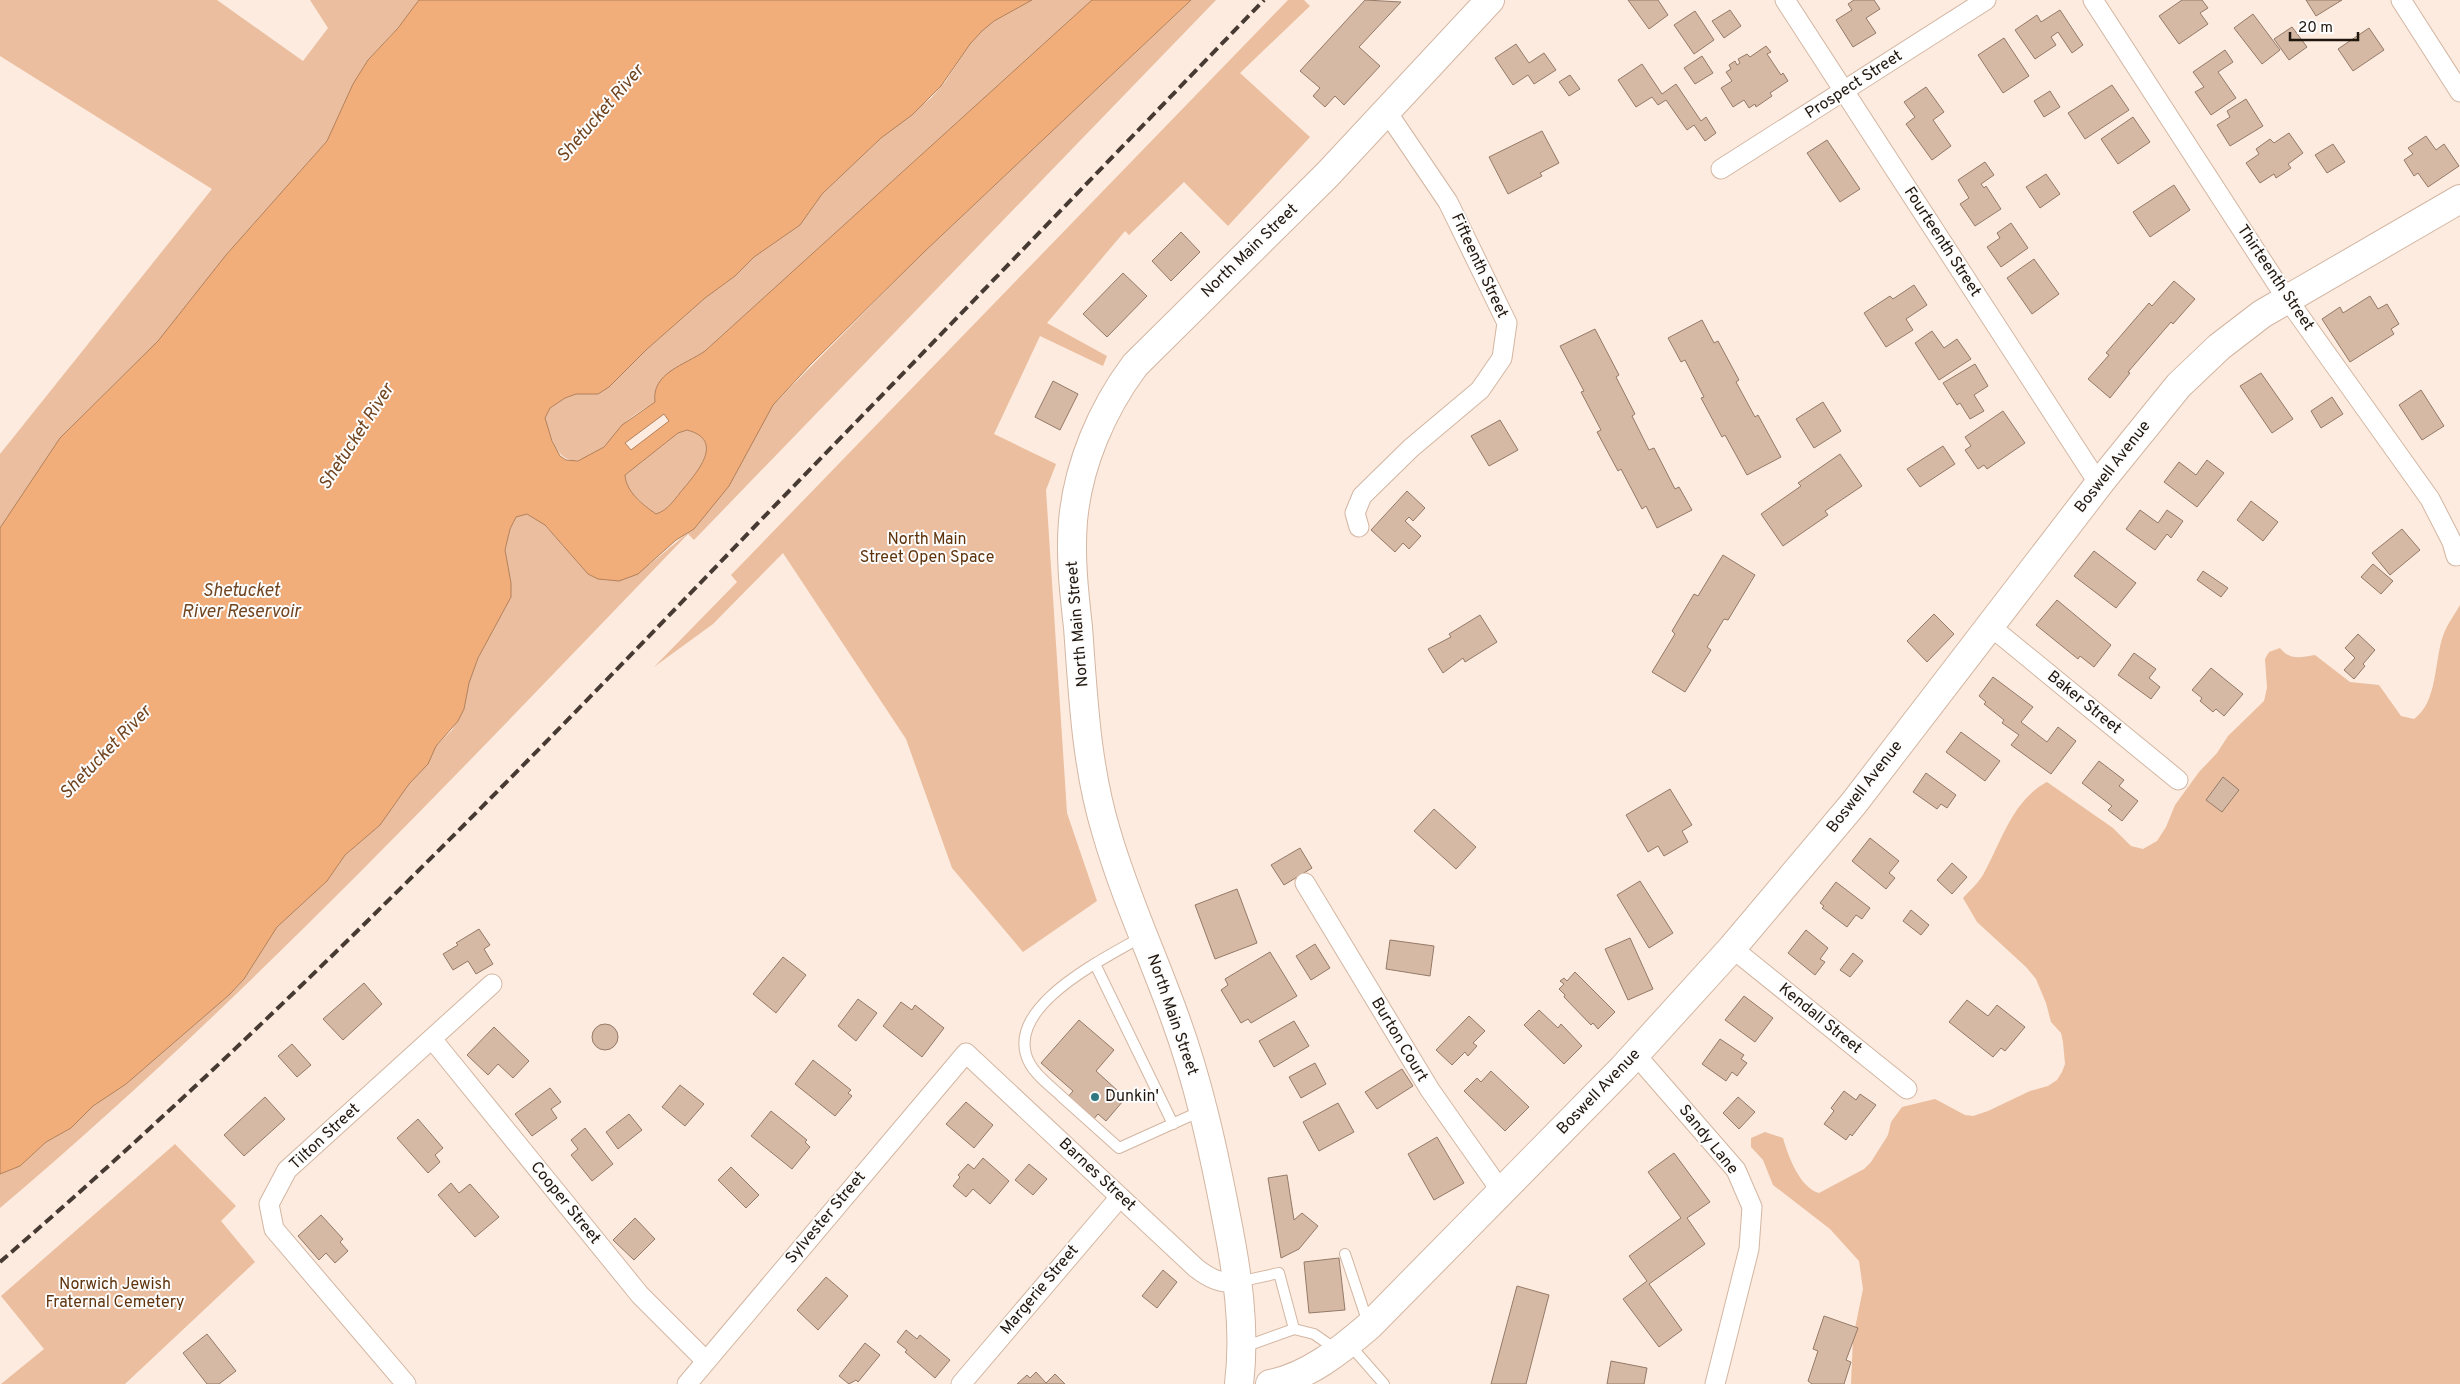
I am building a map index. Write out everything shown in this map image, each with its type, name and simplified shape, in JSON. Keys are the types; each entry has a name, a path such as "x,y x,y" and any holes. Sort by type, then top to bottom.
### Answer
{"street":[{"name":"North Main Street","path":"1240,1384 1243,1348 1237,1282 1218,1174 1203,1110 1174,1016 1105,830 1095,785 1086,725 1072,548 1076,501 1086,460 1103,418 1116,393 1135,365 1327,175 1388,112 1490,0"},
{"name":"Fourteenth Street","path":"1785,0 2099,484"},
{"name":"Prospect Street","path":"1721,170 1986,0"},
{"name":"Thirteenth Street","path":"2093,0 2288,299 2430,499 2452,542 2456,556"},
{"path":"2401,0 2460,92"},
{"name":"Fifteenth Street","path":"1358,527 1355,513 1362,496 1410,448 1480,390 1502,358 1507,322 1448,202 1388,112"},
{"name":"Boswell Avenue","path":"1270,1384 1299,1374 1343,1347 1369,1326 1636,1055 1732,948 1854,803 2099,484 2179,385 2242,329 2288,299 2460,199"},
{"name":"Baker Street","path":"1990,626 2178,780"},
{"name":"Burton Court","path":"1305,883 1430,1090 1501,1192"},
{"name":"Kendall Street","path":"1732,948 1907,1089"},
{"name":"Tilton Street","path":"406,1384 274,1229 269,1204 287,1170 492,984"},
{"name":"Cooper Street","path":"432,1039 640,1295 706,1362"},
{"name":"Sylvester Street","path":"687,1384 966,1053"},
{"name":"Barnes Street","path":"966,1053 1204,1274 1226,1283 1237,1282"},
{"name":"Sandy Lane","path":"1636,1055 1736,1170 1752,1207 1749,1249 1715,1384"},
{"name":"Margerie Street","path":"961,1384 1120,1197"}],"lane":[{"path":"1144,936 1071,978 1030,1020 1025,1034 1025,1052 1030,1065 1044,1080 1119,1148 1203,1110"},
{"path":"1095,964 1173,1124"},
{"path":"1346,1254 1369,1326"},
{"path":"1237,1282 1280,1273 1294,1329"},
{"path":"1243,1348 1294,1329 1314,1334 1343,1347 1384,1384"}],"green space":[{"path":"0,0 217,0 303,61 328,28 310,0 419,0 402,23 368,60 353,84 327,141 226,255 158,341 60,438 0,528 0,454 212,189 0,56"},
{"path":"1032,0 1092,0 705,351 664,377 658,384 655,392 655,402 629,419 606,445 590,456 580,460 571,460 564,457 558,451 545,418 550,408 565,398 576,394 598,394 609,387 646,350 705,298 735,276 754,257 800,225 822,194 881,138 931,98 945,82 970,44 982,31 994,21"},
{"path":"1191,0 1216,0 694,540 688,534 437,794 267,965 91,1129 0,1208 0,1174 20,1166 46,1142 71,1128 93,1106 126,1084 229,995 244,979 277,927 327,881 345,855 380,825 409,784 423,769 436,746 452,730 464,709 469,683 478,658 511,597 511,583 505,550 510,529 516,517 527,514 542,522 588,574 604,579 618,579 632,575 645,568 694,529 773,405 924,252"},
{"name":"North Main Street Open Space","path":"1288,0 1304,0 1310,6 1240,73 1310,137 1228,226 1184,182 1129,235 1125,231 1047,323 1107,356 1103,366 1040,336 994,434 1056,464 1046,490 1067,813 1097,901 1023,952 952,868 906,739 783,553 713,624 654,667 737,582 731,575"},
{"path":"687,430 705,441 705,456 696,473 672,503 665,510 656,514 641,502 628,487 625,475 678,433"},
{"path":"2460,605 2460,1384 1851,1384 1853,1338 1863,1289 1859,1261 1830,1229 1773,1185 1763,1160 1751,1147 1751,1138 1765,1132 1783,1138 1792,1162 1801,1178 1812,1190 1819,1193 1864,1169 1871,1162 1888,1135 1891,1122 1902,1107 1935,1099 1965,1115 1973,1116 2030,1091 2048,1086 2057,1080 2065,1064 2063,1042 2061,1033 2051,1022 2046,1003 2036,979 2026,967 1977,922 1963,898 1983,875 2010,822 2025,799 2047,782 2113,828 2131,846 2143,849 2157,841 2166,827 2175,805 2199,772 2217,753 2228,736 2264,701 2267,688 2265,659 2269,652 2280,648 2292,656 2315,655 2350,682 2379,685 2401,716 2414,719 2422,712 2427,702 2434,680 2443,636"},
{"name":"Norwich Jewish Fraternal Cemetery","path":"175,1144 236,1206 221,1221 255,1262 125,1384 1,1384 44,1349 1,1296"}],"water":[{"name":"Shetucket River Reservoir","path":"419,0 1032,0 994,21 982,31 970,44 941,86 912,115 881,138 822,194 800,225 754,257 735,276 705,298 646,350 609,387 598,394 576,394 565,398 550,408 545,418 552,441 560,456 566,460 578,461 604,447 622,425 655,402 655,392 658,384 664,377 705,351 1092,0 1191,0 924,252 810,365 773,405 729,486 694,529 676,540 638,574 619,581 598,579 588,574 545,525 527,514 516,517 510,529 505,550 511,583 511,597 478,658 469,683 464,709 458,721 436,746 428,764 409,784 380,825 345,855 327,881 277,927 244,979 229,995 126,1084 93,1106 71,1128 46,1142 20,1166 0,1174 0,528 60,438 158,341 226,255 327,141 353,84 368,60 398,28","holes":["664,414 669,421 631,450 625,443","687,430 705,441 705,456 696,473 672,503 665,510 656,514 641,502 628,487 625,475 678,433"]}],"building":[{"path":"1365,0 1401,2 1359,47 1380,66 1344,105 1335,96 1325,107 1313,96 1320,88 1300,71"},
{"path":"1628,0 1658,0 1668,15 1649,29"},
{"path":"1854,0 1874,0 1880,9 1866,18 1876,33 1853,47 1836,20 1852,10 1848,4"},
{"path":"2182,0 2202,0 2208,8 2200,13 2208,24 2179,44 2159,16"},
{"path":"2306,0 2342,0 2316,16"},
{"path":"1730,10 1741,26 1724,38 1712,21"},
{"path":"2060,10 2083,45 2072,53 2058,32 2051,37 2056,45 2035,59 2015,30 2037,15 2041,22"},
{"path":"1695,11 1714,40 1694,54 1674,25"},
{"path":"2253,14 2280,50 2262,64 2234,28"},
{"path":"2292,27 2307,47 2289,60 2274,39"},
{"path":"2369,28 2384,50 2353,71 2338,49"},
{"path":"2004,38 2029,76 2003,93 1978,55"},
{"path":"1516,44 1529,63 1544,53 1556,70 1534,84 1528,75 1513,85 1495,58"},
{"path":"1766,46 1771,52 1767,54 1781,75 1783,73 1788,81 1770,93 1772,96 1756,107 1755,104 1749,108 1744,100 1733,107 1721,88 1732,81 1726,72 1731,69 1729,65 1735,61 1737,65 1740,63 1738,59 1747,54 1750,57"},
{"path":"2225,50 2233,62 2218,72 2236,98 2211,115 2195,92 2204,87 2193,72"},
{"path":"1702,56 1713,73 1695,84 1684,68"},
{"path":"1642,64 1662,94 1676,84 1701,121 1706,117 1716,133 1705,141 1694,125 1687,130 1666,100 1658,105 1652,97 1636,107 1618,80"},
{"path":"1570,75 1580,89 1569,96 1559,82"},
{"path":"2112,85 2129,110 2085,139 2068,113"},
{"path":"1926,87 1944,112 1933,120 1951,146 1932,160 1906,124 1915,117 1904,102"},
{"path":"2050,91 2060,107 2044,117 2034,101"},
{"path":"2246,99 2263,126 2230,146 2217,125 2230,117 2227,111"},
{"path":"2133,117 2150,142 2118,164 2101,139"},
{"path":"1542,131 1559,163 1540,173 1542,176 1508,194 1489,157"},
{"path":"2289,133 2303,153 2288,164 2291,168 2276,178 2274,174 2260,183 2246,163 2259,154 2256,149 2270,139 2274,143"},
{"path":"2426,136 2436,150 2444,144 2459,166 2428,187 2418,173 2414,176 2404,160 2413,154 2408,148"},
{"path":"1827,140 1860,189 1840,202 1807,153"},
{"path":"2333,144 2345,162 2327,173 2315,155"},
{"path":"1985,162 1994,175 1981,184 1984,188 1986,186 2001,209 1975,226 1960,204 1969,198 1958,180"},
{"path":"2046,174 2060,194 2040,208 2026,187"},
{"path":"2174,185 2190,210 2150,237 2133,212"},
{"path":"2011,223 2028,248 2001,267 1987,247 2000,238 1997,233"},
{"path":"1181,232 1200,252 1171,281 1152,261"},
{"path":"2034,259 2059,294 2032,314 2007,278"},
{"path":"1123,273 1147,296 1107,337 1083,314"},
{"path":"2174,281 2195,299 2173,324 2171,322 2128,372 2130,373 2110,398 2088,379 2109,355 2106,353 2149,303 2152,306"},
{"path":"1914,285 1927,305 1906,319 1913,330 1886,347 1864,313 1890,296 1893,299"},
{"path":"2370,296 2378,309 2387,304 2399,324 2391,329 2394,334 2350,362 2322,319 2340,307 2343,313"},
{"path":"1702,320 1714,343 1718,341 1739,380 1736,382 1755,417 1758,415 1781,457 1747,475 1725,435 1722,437 1701,398 1704,397 1685,360 1681,362 1668,338"},
{"path":"1595,329 1619,375 1616,377 1635,414 1632,416 1649,450 1654,448 1675,489 1679,487 1692,510 1657,528 1646,506 1642,509 1621,469 1618,471 1597,432 1601,430 1581,392 1584,391 1560,346"},
{"path":"1932,331 1944,348 1957,339 1971,359 1939,380 1915,343"},
{"path":"1975,364 1988,386 1974,395 1984,411 1970,419 1960,403 1957,405 1943,383"},
{"path":"2261,373 2293,419 2272,433 2240,386"},
{"path":"1053,381 1078,394 1060,430 1035,417"},
{"path":"2421,390 2444,426 2422,440 2399,405"},
{"path":"2332,397 2343,414 2321,428 2311,411"},
{"path":"1823,402 1841,431 1814,448 1796,419"},
{"path":"2003,411 2025,443 1987,469 1984,465 1978,469 1965,450 1971,446 1965,437"},
{"path":"1500,420 1518,450 1489,466 1471,436"},
{"path":"1943,446 1955,464 1920,487 1907,469"},
{"path":"1840,454 1862,486 1825,511 1828,515 1783,546 1761,514 1801,486 1798,483"},
{"path":"2207,460 2224,473 2197,507 2164,482 2179,462 2196,475"},
{"path":"1407,491 1425,508 1413,521 1409,517 1405,521 1421,536 1409,549 1403,543 1395,552 1371,530"},
{"path":"2251,501 2278,522 2263,541 2237,520"},
{"path":"2140,510 2158,523 2167,510 2183,521 2171,538 2167,534 2155,550 2126,529"},
{"path":"2402,529 2420,550 2390,575 2372,553"},
{"path":"2094,551 2136,583 2116,608 2074,576"},
{"path":"1723,555 1755,575 1728,620 1724,619 1707,647 1711,650 1685,692 1652,672 1675,634 1672,631 1694,594 1698,596"},
{"path":"2373,564 2393,581 2381,594 2361,577"},
{"path":"2203,571 2228,588 2221,597 2197,580"},
{"path":"2057,600 2111,645 2094,667 2080,656 2078,659 2036,625"},
{"path":"1934,614 1954,634 1927,662 1907,641"},
{"path":"1480,615 1497,642 1465,662 1463,658 1443,673 1428,649 1451,637 1449,634"},
{"path":"2358,634 2375,650 2363,664 2365,666 2354,679 2344,670 2355,658 2345,648"},
{"path":"2134,653 2156,669 2149,678 2160,687 2151,699 2118,675"},
{"path":"2211,668 2243,694 2224,716 2216,709 2213,712 2200,701 2202,698 2192,690"},
{"path":"1993,677 2033,707 2021,722 2047,742 2058,727 2076,741 2051,774 2011,745 2019,735 2002,723 2004,720 1984,704 1986,702 1979,696"},
{"path":"1961,732 2000,761 1985,781 1946,752"},
{"path":"2099,761 2124,780 2119,786 2138,801 2122,821 2108,810 2112,806 2082,783"},
{"path":"1926,773 1956,795 1947,808 1941,804 1937,809 1913,792"},
{"path":"2223,777 2239,790 2222,812 2206,800"},
{"path":"1670,789 1692,825 1682,831 1688,842 1664,856 1658,846 1648,852 1626,815"},
{"path":"1434,809 1476,847 1456,869 1414,831"},
{"path":"1870,838 1899,861 1889,873 1895,878 1886,889 1852,861"},
{"path":"1300,848 1312,868 1284,885 1271,865"},
{"path":"1952,863 1967,877 1952,894 1937,880"},
{"path":"1640,881 1673,933 1649,948 1617,895"},
{"path":"1836,882 1870,908 1862,919 1856,915 1847,927 1822,908 1824,906 1820,903"},
{"path":"1237,889 1257,943 1215,959 1195,905"},
{"path":"1911,910 1929,925 1921,935 1903,921"},
{"path":"479,929 490,945 484,949 493,964 476,974 468,961 453,970 443,954 458,945 456,943"},
{"path":"1806,930 1828,948 1820,959 1825,962 1815,975 1788,953"},
{"path":"1630,938 1653,989 1628,1000 1605,949"},
{"path":"1390,940 1434,946 1430,976 1386,969"},
{"path":"1315,944 1330,968 1311,980 1296,956"},
{"path":"1270,952 1297,996 1251,1023 1248,1019 1241,1023 1221,990 1228,985 1225,979"},
{"path":"1853,953 1863,961 1850,977 1840,970"},
{"path":"783,957 806,975 776,1013 753,994"},
{"path":"1575,972 1615,1012 1598,1029 1593,1023 1591,1025 1564,997 1565,995 1559,989 1564,984 1560,981 1564,978 1567,981"},
{"path":"364,983 382,1004 343,1040 323,1019"},
{"path":"1744,996 1773,1018 1755,1042 1725,1020"},
{"path":"858,999 877,1013 856,1041 838,1026"},
{"path":"1967,1000 1988,1016 1997,1005 2025,1027 2005,1051 2001,1048 1993,1057 1949,1022"},
{"path":"901,1002 912,1010 915,1005 944,1028 922,1057 883,1026"},
{"path":"1539,1010 1558,1028 1561,1024 1582,1046 1564,1064 1524,1025"},
{"path":"1469,1016 1485,1031 1473,1043 1477,1046 1468,1056 1465,1052 1452,1065 1436,1050"},
{"path":"1079,1020 1114,1050 1096,1071 1118,1091 1116,1094 1123,1101 1106,1121 1098,1114 1093,1120 1067,1098 1073,1091 1041,1063"},
{"path":"1294,1021 1309,1046 1274,1067 1259,1041"},
{"path":"605,1024 614,1028 618,1037 614,1046 605,1050 596,1046 592,1037 596,1028"},
{"path":"494,1027 529,1061 513,1078 498,1064 488,1075 467,1055"},
{"path":"1720,1039 1744,1055 1741,1059 1747,1063 1737,1076 1732,1072 1726,1081 1702,1064"},
{"path":"292,1044 311,1065 297,1077 278,1056"},
{"path":"813,1060 851,1090 848,1093 852,1096 835,1116 795,1084"},
{"path":"1315,1063 1326,1084 1301,1098 1289,1077"},
{"path":"1402,1069 1413,1086 1377,1109 1365,1092"},
{"path":"1491,1071 1529,1107 1505,1131 1464,1091 1477,1078 1481,1082"},
{"path":"680,1085 704,1104 685,1126 662,1107"},
{"path":"550,1088 561,1102 551,1109 557,1118 532,1136 515,1114"},
{"path":"1844,1091 1856,1100 1860,1094 1876,1105 1852,1136 1850,1134 1846,1140 1824,1124 1834,1111 1831,1108"},
{"path":"265,1097 285,1119 244,1156 224,1135"},
{"path":"1738,1097 1755,1112 1739,1129 1723,1113"},
{"path":"966,1102 993,1125 974,1148 946,1124"},
{"path":"1338,1103 1354,1132 1319,1151 1303,1122"},
{"path":"771,1111 807,1140 805,1142 810,1147 792,1169 751,1136"},
{"path":"629,1114 642,1130 618,1149 606,1132"},
{"path":"418,1119 443,1148 435,1155 440,1162 428,1173 397,1138"},
{"path":"585,1128 613,1164 592,1181 571,1155 578,1149 571,1140"},
{"path":"1437,1137 1464,1183 1434,1200 1408,1154"},
{"path":"1674,1153 1710,1202 1687,1218 1705,1244 1649,1284 1682,1330 1659,1347 1623,1299 1647,1281 1629,1256 1681,1218 1648,1172"},
{"path":"983,1158 1009,1181 990,1204 973,1189 966,1197 953,1186 960,1177 958,1175 968,1164 974,1169"},
{"path":"1029,1164 1047,1179 1033,1195 1015,1180"},
{"path":"731,1167 759,1195 746,1208 718,1180"},
{"path":"1287,1175 1294,1220 1302,1213 1318,1226 1299,1249 1281,1258 1268,1178"},
{"path":"451,1183 459,1193 470,1184 499,1217 475,1237 438,1195"},
{"path":"321,1215 343,1239 340,1242 348,1251 335,1263 326,1253 319,1260 298,1236"},
{"path":"635,1218 655,1239 634,1260 613,1240"},
{"path":"1339,1258 1345,1310 1309,1313 1304,1262"},
{"path":"1163,1270 1177,1282 1157,1308 1142,1296"},
{"path":"826,1277 848,1296 818,1330 797,1310"},
{"path":"1517,1286 1549,1295 1526,1384 1491,1384"},
{"path":"1824,1316 1858,1328 1846,1360 1851,1362 1844,1384 1812,1384 1808,1381 1818,1351 1813,1349"},
{"path":"906,1330 917,1339 920,1335 950,1360 935,1378 905,1352 907,1350 897,1342"},
{"path":"207,1334 236,1371 219,1384 207,1384 183,1353"},
{"path":"865,1343 880,1355 858,1382 856,1380 849,1384 839,1376"},
{"path":"1611,1361 1647,1368 1644,1384 1607,1384"},
{"path":"1036,1372 1046,1383 1055,1374 1065,1384 1017,1384 1027,1375 1030,1378"}],"railway":[{"path":"0,1262 197,1085 293,994 481,808 1264,0"}],"place":[{"name":"Dunkin'","path":"1095,1097"}],"water label":[{"name":"Shetucket River","path":"601,114"},
{"name":"Shetucket River","path":"357,437"},
{"name":"Shetucket River","path":"106,753"}]}
